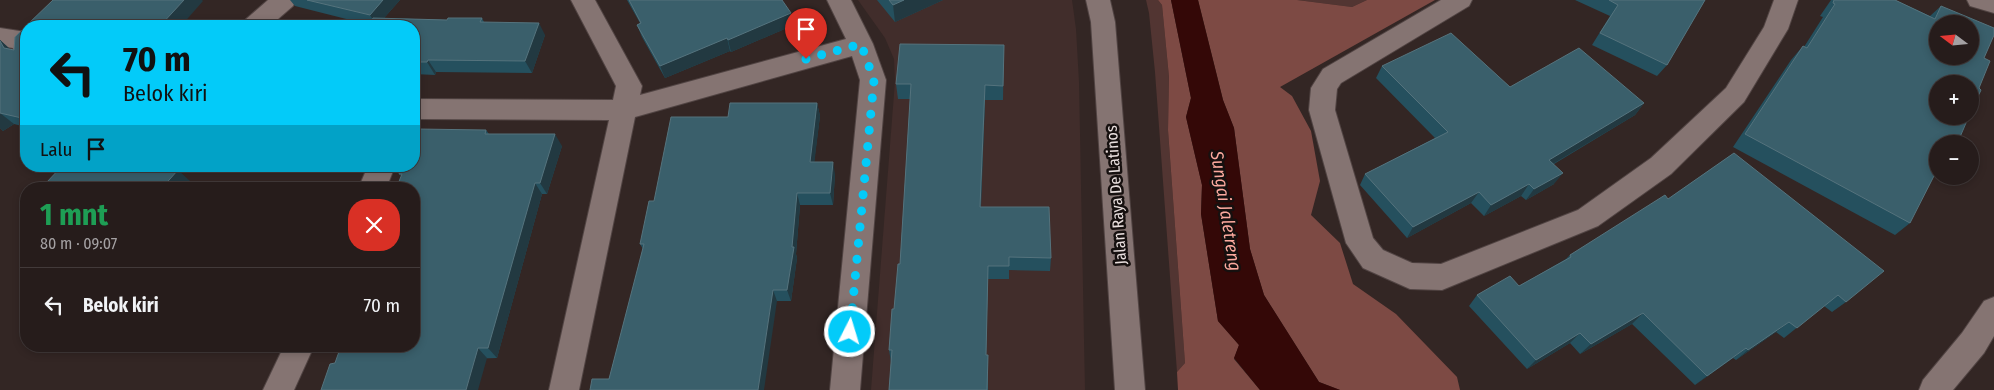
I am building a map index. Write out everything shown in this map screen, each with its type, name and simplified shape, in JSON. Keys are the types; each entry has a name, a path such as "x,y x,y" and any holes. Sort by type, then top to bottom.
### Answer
{"street":[{"path":"261,20 284,0"},
{"path":"564,390 628,86 620,67 583,0"},
{"path":"839,0 861,44 874,80 845,390"},
{"name":"Jalan Raya De Latinos","path":"1098,0 1103,22 1130,390"},
{"path":"1460,0 1408,33 1332,76 1324,88 1322,110 1360,243 1373,259 1410,276 1442,277 1588,218 1661,166 1735,94 1776,29 1786,0"},
{"path":"1979,0 1994,4"},
{"path":"0,37 20,39"},
{"path":"420,109 624,110 861,44"},
{"path":"1934,390 1973,343 1985,342 1994,310"},
{"path":"278,390 296,352"}],"shaded area":[{"path":"858,0 1072,0 1076,29 1079,82 1085,390 871,390 895,81 894,59 885,38"},
{"path":"1146,0 1158,0 1162,5 1169,77 1168,130 1185,363 1177,372 1155,72"},
{"path":"1158,0 1171,0 1191,98 1186,117 1202,185 1201,214 1218,321 1239,345 1234,359 1260,390 1178,390 1177,372 1185,363 1168,130 1169,77 1162,5"},
{"path":"1198,0 1297,0 1352,7 1367,0 1435,0 1280,87 1292,96 1311,131 1320,181 1311,215 1340,243 1353,284 1396,314 1457,377 1460,390 1340,390 1319,382 1264,295 1250,249 1234,128 1223,100"},
{"path":"1297,0 1367,0 1352,7"}],"water":[{"name":"Sungai Jaletreng","path":"1171,0 1198,0 1223,100 1234,128 1250,249 1264,295 1319,382 1340,390 1260,390 1234,358 1239,345 1218,321 1201,214 1202,185 1186,117 1191,98"}],"building":[{"path":"53,0 184,0 166,20 32,20"},
{"path":"307,0 383,0 370,15"},
{"path":"629,0 782,0 791,13 660,66 637,25 641,23"},
{"path":"889,0 904,0 893,5"},
{"path":"1609,0 1705,0 1667,65 1600,33 1618,5"},
{"path":"1834,0 1895,0 1929,16 1929,65 1979,65 1979,22 1994,28 1994,35 1984,58 1990,61 1979,88 1979,75 1929,75 1929,125 1965,125 1961,135 1929,135 1929,185 1910,223 1745,134 1803,46 1807,48 1835,4 1833,3"},
{"path":"1941,6 1963,15 1937,15"},
{"path":"373,18 447,20 448,18 482,18 480,22 539,23 525,61 428,60 427,62 420,62 420,20 372,20"},
{"path":"20,32 20,118 0,113 0,41 4,48 14,50 15,37"},
{"path":"1451,33 1510,87 1579,48 1644,103 1549,160 1563,173 1534,189 1529,184 1491,205 1479,192 1413,227 1365,174 1448,132 1382,66"},
{"path":"900,44 1004,45 1003,86 985,85 980,207 1049,207 1051,258 1009,257 1009,266 988,266 987,390 889,390 892,350 889,350 892,309 894,309 898,264 900,264 911,84 896,84"},
{"path":"730,103 817,103 810,162 833,162 830,193 797,193 792,247 794,247 787,290 773,290 758,390 590,390 592,379 609,379 644,244 640,244 649,201 654,201 671,117 728,117"},
{"path":"420,129 486,130 485,134 555,134 540,183 535,183 488,348 478,348 466,390 321,390 330,364 335,363 339,352 420,352 420,182 399,182 402,174 399,174 400,172 420,172"},
{"path":"1734,153 1884,271 1846,302 1838,295 1797,328 1789,322 1748,350 1746,348 1707,376 1643,313 1591,344 1580,333 1536,360 1477,295 1510,276 1519,286 1571,257 1570,255 1665,195 1668,199"},
{"path":"56,172 176,172 167,182 47,182"}],"route":[{"path":"806,59 861,44 874,80 850,332"}]}
